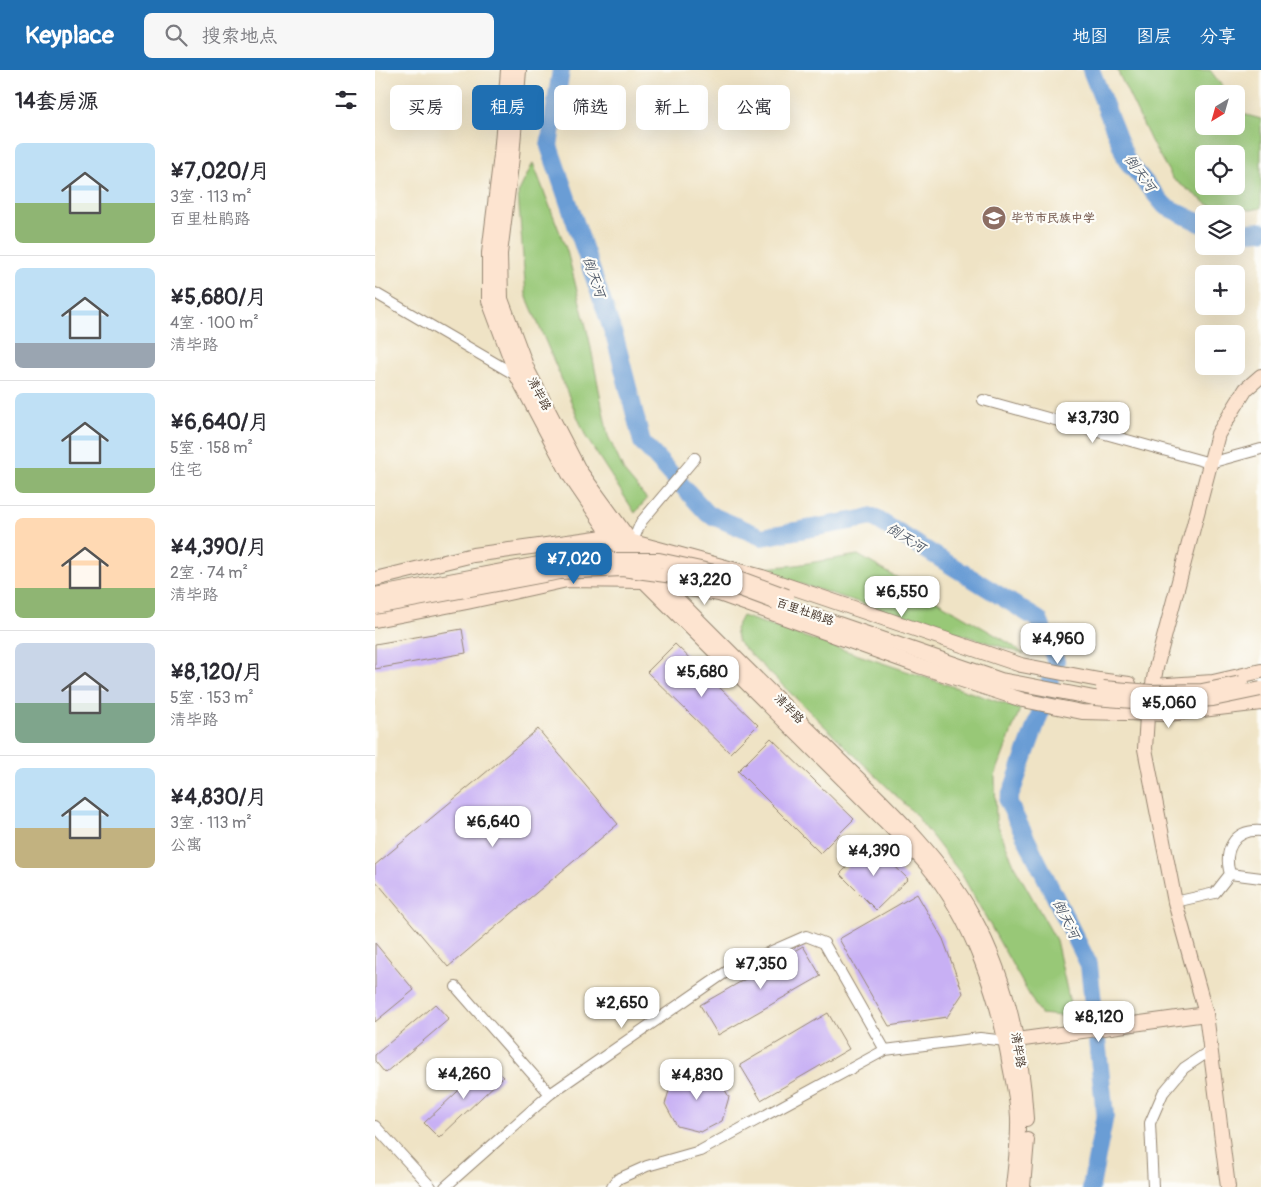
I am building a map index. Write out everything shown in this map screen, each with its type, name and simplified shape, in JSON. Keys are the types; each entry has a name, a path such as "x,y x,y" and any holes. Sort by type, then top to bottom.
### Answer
{"main road":[{"path":"508,70 501,156 489,253 489,301 517,376 570,476 637,574 898,834 927,866 962,918 1012,1040 1019,1125 1013,1187"},
{"name":"清毕路","path":"519,70 512,157 500,254 501,299 527,371 579,470 632,542 646,566 882,802 945,874 973,917 1000,978 1012,1040 1025,1091 1027,1129 1023,1187"},
{"path":"1228,1187 1206,1014 1175,902 1145,749 1151,689 1218,434 1246,389 1261,376"},
{"path":"375,579 473,555 611,536 762,577 1021,665 1151,689 1213,682 1261,670"},
{"name":"百里杜鹃路","path":"375,595 560,560 659,560 733,576 1009,669 1103,688 1202,691 1261,679"},
{"name":"百里杜鹃路","path":"375,608 560,572 622,568 724,582 775,602 1001,680 1062,693 1094,698 1159,703 1213,699 1261,689"},
{"path":"375,620 567,580 645,581 719,594 919,666 1023,700 1078,711 1168,714 1261,703"},
{"path":"1012,1040 1206,1014"}],"street":[{"path":"375,292 517,376 533,383"},
{"path":"983,400 1210,463 1261,449"},
{"path":"632,542 641,522 695,458"},
{"path":"1230,874 1227,864 1228,853 1232,844 1244,833 1261,831"},
{"path":"1175,902 1215,893 1230,874"},
{"path":"1230,874 1261,878"},
{"path":"445,1187 550,1094 729,970 806,936 824,943 885,1050"},
{"path":"456,987 550,1094"},
{"path":"612,1187 618,1179 647,1166 700,1151 885,1050 980,1038 1012,1040"},
{"path":"1153,1187 1149,1123 1163,1093 1184,1068 1211,1050"},
{"path":"375,1126 431,1187"}],"green space":[{"path":"1117,70 1210,70 1221,85 1195,85 1195,135 1245,135 1245,115 1261,119 1261,208 1251,210 1245,209 1245,205 1209,205 1195,195 1245,195 1245,145 1195,145 1195,195 1173,179 1151,141"},
{"path":"533,163 567,251 589,338 608,436 625,473 647,499 635,513 586,437 526,295 518,193"},
{"path":"858,555 1009,643 1024,654 753,569 796,565"},
{"path":"742,616 1020,709 995,776 996,821 1015,867 1056,940 1073,1017 1040,1014 962,875 914,813 738,642 735,629"}],"building":[{"path":"462,629 466,653 375,669 375,644"},
{"path":"675,644 758,725 730,753 647,672"},
{"path":"538,729 618,824 448,967 375,880 375,865"},
{"path":"771,738 854,819 820,853 738,771"},
{"path":"871,843 908,879 876,910 840,874"},
{"path":"917,894 943,939 963,993 947,1017 889,1026 839,939"},
{"path":"375,943 414,990 375,1022"},
{"path":"803,946 821,976 718,1035 700,1005"},
{"path":"435,1004 449,1019 385,1073 375,1061 375,1055"},
{"path":"828,1013 849,1049 761,1100 740,1065"},
{"path":"489,1062 503,1077 439,1138 424,1123"},
{"path":"694,1069 717,1076 729,1097 722,1121 701,1132 677,1126 665,1104 672,1081"}],"waterway":[{"name":"倒天河","path":"561,70 549,146 616,341 642,442 708,514 762,537 873,517 1039,620 1056,661 1039,716 1008,802 1089,965 1105,1115 1091,1187"},
{"name":"倒天河","path":"1091,70 1127,161 1165,206 1195,221"},
{"name":"倒天河","path":"1245,232 1261,231"}],"place":[{"name":"毕节市民族中学","path":"994,218"}]}
